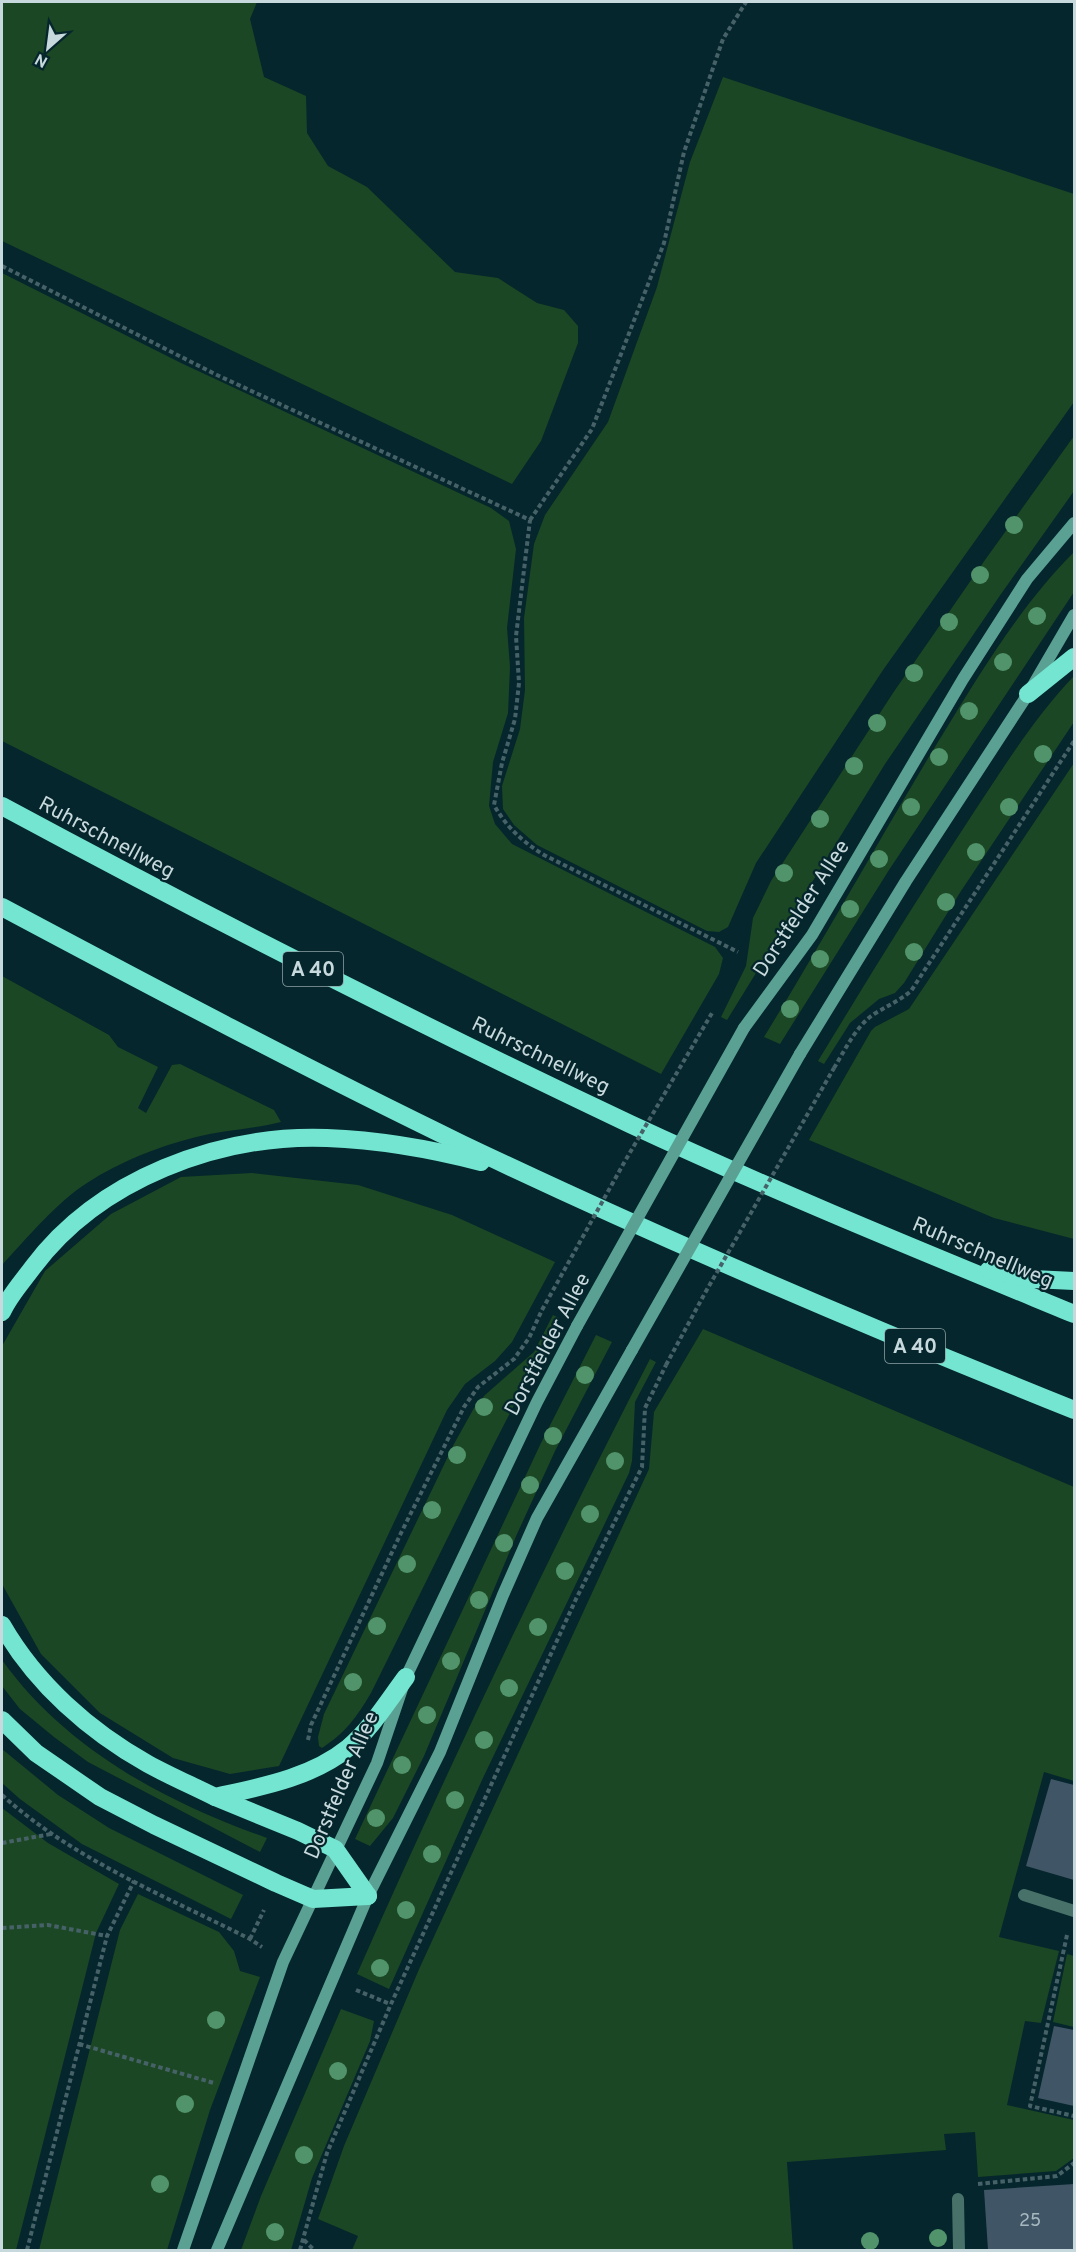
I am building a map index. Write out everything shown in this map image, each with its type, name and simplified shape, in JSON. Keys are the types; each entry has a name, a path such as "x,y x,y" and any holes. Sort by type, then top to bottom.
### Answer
{"highway":[{"path":"1028,694 1074,657"},
{"name":"Ruhrschnellweg","path":"2,806 279,952 630,1124 1074,1314"},
{"name":"A 40","path":"2,907 184,1004 371,1099 547,1184 758,1278 1074,1410"},
{"path":"2,1312 6,1302 44,1252 72,1223 99,1202 151,1173 192,1157 258,1142 326,1138 391,1144 457,1156 547,1184"},
{"path":"932,1255 1033,1279 1074,1281"},
{"path":"2,1625 15,1649 49,1689 103,1735 148,1764 215,1797 298,1831 335,1849 368,1896"},
{"path":"215,1797 278,1782 313,1769 349,1748 369,1727 406,1677"},
{"path":"2,1720 36,1753 100,1797 276,1883 313,1899 368,1896"}],"main road":[{"name":"Dorstfelder Allee","path":"183,2250 283,1962 376,1763 406,1677 537,1402 577,1326 744,1028 812,935 963,679 1027,579 1074,523"},
{"path":"217,2250 368,1896 440,1752 503,1595 537,1518 800,1053 906,881 1028,694 1074,615"}],"lane":[{"path":"1023,1895 1073,1911"},
{"path":"958,2199 959,2250"}],"path":[{"path":"738,952 544,855 510,830 494,805 502,763 515,719 519,683 516,636 530,520 592,429 664,243 684,152 723,39 746,2"},
{"path":"2,266 217,375 530,520"},
{"path":"300,2250 327,2153 390,2004 576,1599 642,1467 645,1408 666,1365 834,1068 873,1015 899,1002 911,991 1074,741"},
{"path":"313,1769 308,1744 311,1725 432,1470 470,1396 514,1359 529,1338 542,1310 625,1161 712,1013"},
{"path":"2,1796 51,1834 134,1881 250,1939 276,1883"},
{"path":"2,1843 51,1834"},
{"path":"27,2250 107,1936 134,1881"},
{"path":"1073,1911 1030,2106 1074,2116"},
{"path":"2,1928 48,1924 107,1936"},
{"path":"79,2044 238,2090"},
{"path":"958,2199 961,2186 1057,2176 1074,2163"},
{"path":"303,2240 314,2250"}],"green space":[{"path":"2,2 257,2 250,19 264,77 306,96 307,133 328,166 367,187 455,272 498,278 537,303 564,310 578,326 578,343 541,441 512,484 2,241"},
{"path":"723,77 1074,194 1074,402 883,670 756,863 728,927 719,932 707,931 537,845 514,825 503,809 502,786 520,729 525,690 524,618 534,544 545,515 608,422 657,287 690,162"},
{"path":"2,273 181,363 491,508 509,521 516,549 507,628 510,667 508,713 493,762 489,806 495,824 512,844 715,947 723,958 719,974 661,1074 2,741"},
{"path":"1074,436 1074,491 885,764 727,1020 721,1017 746,966 753,918 771,881 893,693"},
{"path":"1074,552 1074,592 889,870 780,1044 764,1037 979,675 1033,598"},
{"path":"1074,676 1074,722 961,891 904,983 895,993 879,999 850,1023 824,1064 818,1061 914,905 997,777 1033,725"},
{"path":"1074,763 1074,1239 994,1218 809,1140 871,1031 909,1009"},
{"path":"2,976 109,1035 118,1047 158,1067 138,1108 146,1113 172,1065 180,1064 274,1110 281,1122 182,1141 153,1150 113,1168 87,1183 65,1200 2,1265"},
{"path":"252,1173 358,1185 452,1215 555,1262 512,1342 495,1361 465,1384 447,1410 279,1766 230,1774 173,1758 100,1713 41,1654 2,1584 2,1346 45,1271 111,1214 181,1177"},
{"path":"553,1315 559,1318 371,1693 350,1724 322,1748 319,1746 318,1737 324,1714 454,1444 474,1408 485,1395 534,1352"},
{"path":"703,1329 1074,1487 1074,1781 1044,1772 999,1937 1059,1951 1041,2023 1025,2021 1007,2105 1074,2120 1074,2158 1056,2171 978,2177 975,2132 944,2134 946,2150 787,2162 793,2250 352,2250 358,2236 318,2219 344,2146 420,1967 649,1469 654,1412"},
{"path":"596,1335 612,1342 555,1451 517,1534 424,1756 393,1818 370,1846 355,1839 541,1443"},
{"path":"650,1359 656,1362 635,1402 632,1461 629,1473 482,1780 389,1989 357,1974 499,1664"},
{"path":"2,1660 28,1692 87,1746 120,1769 192,1808 267,1838 260,1852 88,1762 54,1737 20,1709 2,1686"},
{"path":"2,1749 58,1795 109,1828 243,1895 231,1919 82,1844 20,1799 2,1783"},
{"path":"2,1808 48,1843 119,1884 96,1933 16,2250 2,2250"},
{"path":"138,1894 219,1932 234,1951 240,1971 260,1977 210,2110 167,2250 39,2250 120,1930"},
{"path":"1067,1954 1074,1956 1074,2027 1053,2022"},
{"path":"341,2009 374,2021 370,2041 312,2178 291,2250 241,2250 261,2196"}],"building":[{"path":"1051,1779 1074,1785 1074,1880 1026,1866"},
{"path":"1054,2026 1074,2030 1074,2106 1038,2098"},
{"path":"1074,2184 1074,2250 988,2250 984,2190"}]}
